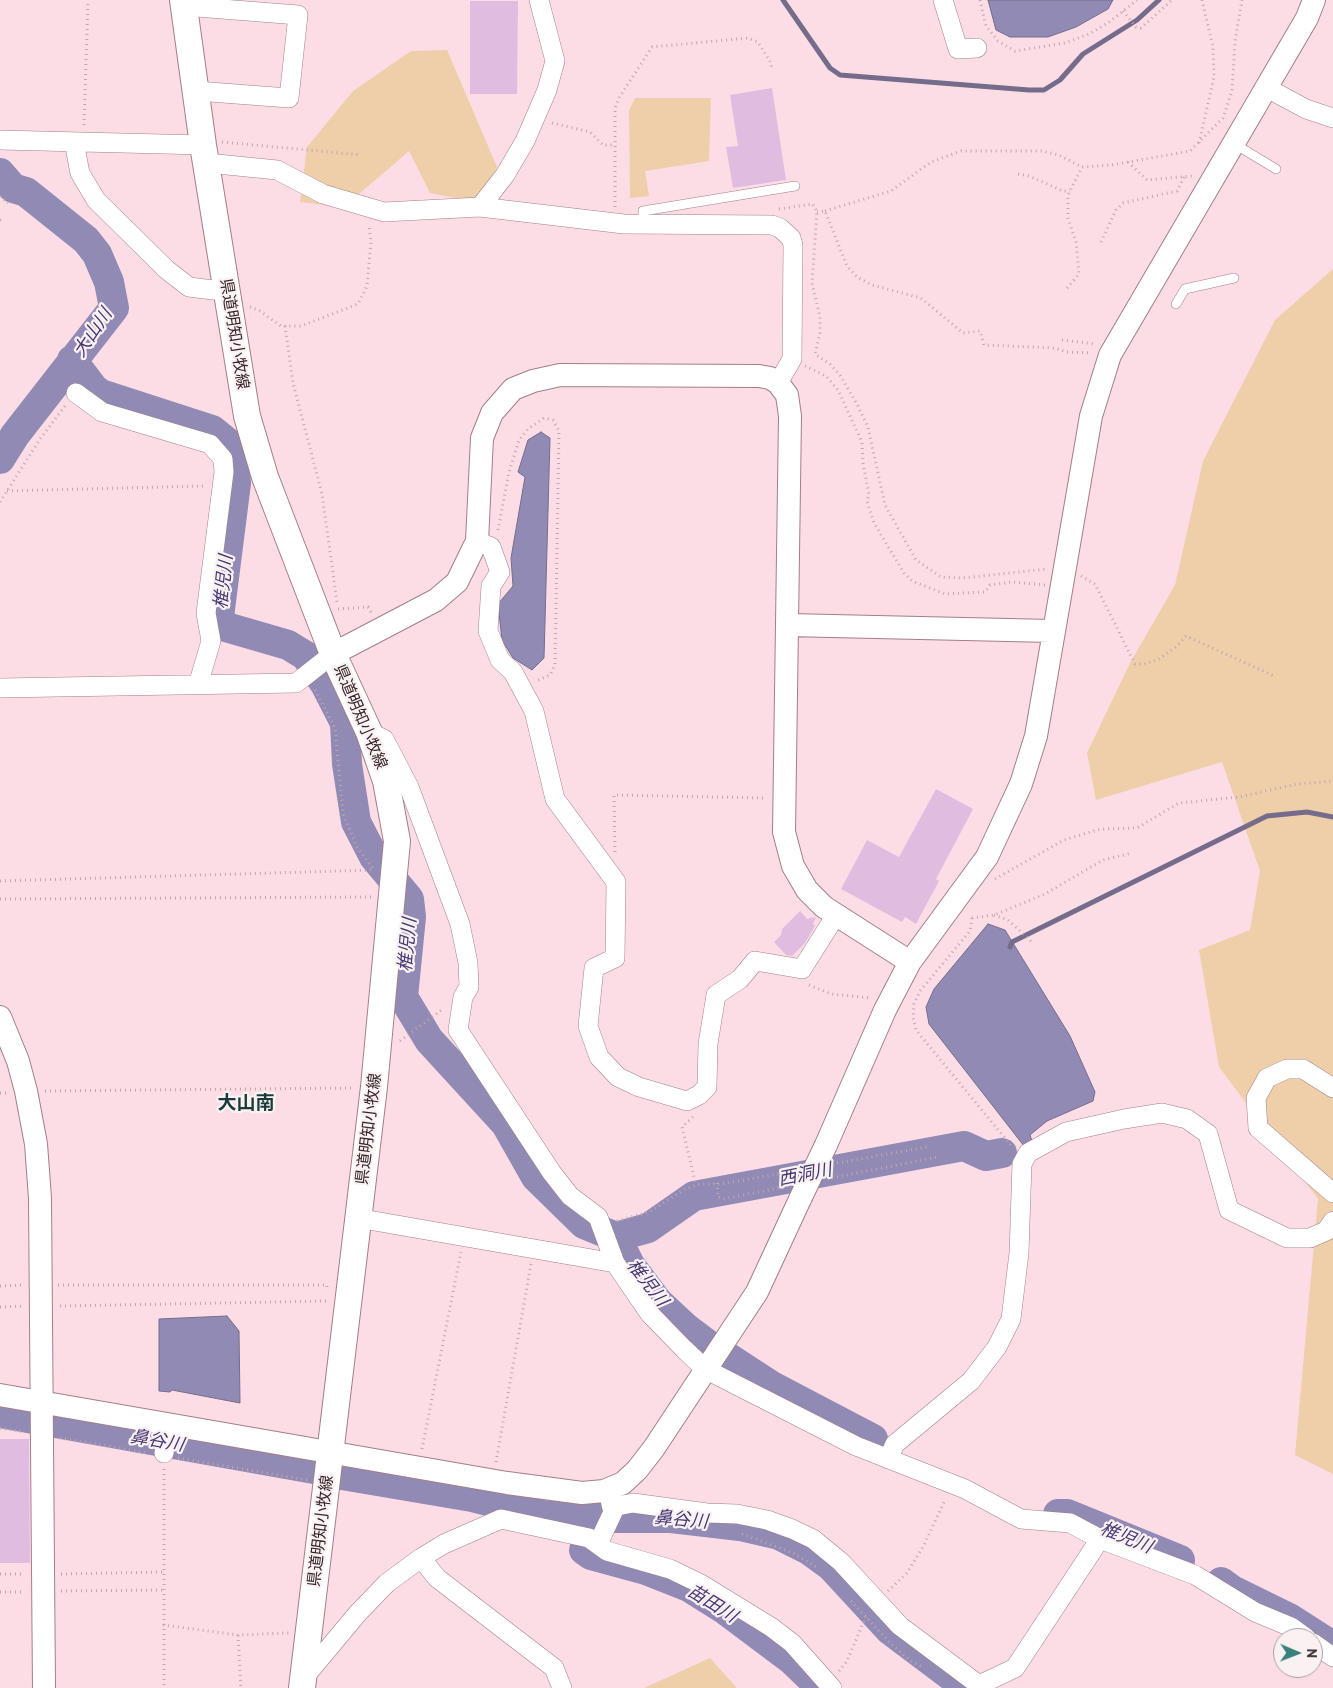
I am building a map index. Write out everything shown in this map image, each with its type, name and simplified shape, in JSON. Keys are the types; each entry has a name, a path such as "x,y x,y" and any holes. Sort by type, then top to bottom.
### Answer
{"main road":[{"name":"県道明知小牧線","path":"184,3 247,416 265,477 329,657 369,732 386,780 395,822 382,871 384,896 374,1087 309,1632 301,1685"}],"street":[{"path":"480,207 505,174 547,90 555,61 539,0"},
{"path":"943,0 958,49 976,48"},
{"path":"301,1685 358,1613 387,1583 444,1544 501,1519 589,1538 607,1516 622,1483 637,1470 757,1292 802,1197 827,1155 890,1000 910,962 987,857 1021,784 1036,736 1052,631 1091,416 1110,355 1307,18 1314,0"},
{"path":"184,3 298,14 289,98 196,91"},
{"path":"1265,87 1306,109 1333,118"},
{"path":"0,140 205,149 277,170 323,194 384,212 480,207 643,224 772,225 787,232 793,245 792,359 778,384"},
{"path":"76,142 80,173 96,200 167,270 189,286 213,290 229,297"},
{"path":"0,688 296,683 329,657 436,600 457,582 477,541 482,438 492,413 513,389 533,380 560,375 759,376 770,378 787,395 790,416 784,832 793,866 807,890 824,907 910,962"},
{"path":"76,393 102,412 210,444 222,459 222,486 206,613 210,640 198,685"},
{"path":"477,541 491,547 500,572 491,586 488,631 500,660 513,672 534,711 555,799 616,882 615,958 594,968 588,1026 599,1057 618,1077 638,1087 687,1101 699,1095 707,1087 708,1044 716,995 740,979 755,961 802,969 836,915"},
{"path":"788,625 1052,631"},
{"path":"369,732 384,739 409,787 460,924 468,963 469,987 463,997 458,1030 552,1173 570,1196 598,1218 615,1263 650,1314 708,1365 798,1418 856,1446 950,1483 1021,1519 1070,1523 1100,1539 1196,1575 1255,1612 1292,1628"},
{"path":"0,1017 18,1061 26,1092 36,1144 40,1198 44,1688"},
{"path":"1333,1088 1303,1069 1287,1069 1267,1078 1256,1098 1258,1128 1333,1193"},
{"path":"888,1458 895,1444 972,1381 997,1347 1010,1318 1019,1253 1019,1222 1024,1160 1028,1153 1066,1132 1124,1118 1162,1113 1187,1118 1208,1134 1229,1210 1288,1238 1310,1238 1326,1231 1333,1221"},
{"path":"357,1218 615,1263"},
{"path":"0,1395 41,1416 167,1429 582,1493 607,1516 607,1551 670,1569 701,1584 771,1627 792,1644 830,1686"},
{"path":"164,1453 167,1429"},
{"path":"607,1516 633,1504 707,1513 737,1514 767,1520 813,1539 841,1562 900,1626 979,1685 1015,1668 1100,1539"},
{"path":"421,1558 437,1578 554,1668 562,1688"}],"lane":[{"path":"1233,143 1276,168"},
{"path":"643,224 643,212 795,186"},
{"path":"1176,304 1185,289 1234,278"}],"path":[{"path":"76,142 84,133 88,0"},
{"path":"980,0 986,26 998,40 1015,50 1065,44 1102,27 1124,13 1136,0"},
{"path":"1124,13 1136,27 1141,28 1172,0"},
{"path":"1199,143 1215,70 1213,46 1202,0"},
{"path":"817,212 825,212 892,191 931,162 961,151 1042,151 1059,155 1082,167 1128,162 1190,151 1223,118 1232,91 1235,41 1242,0"},
{"path":"616,222 615,108 652,47 748,38 758,42 771,63 772,70"},
{"path":"534,119 578,128 590,132 603,145 614,145"},
{"path":"205,149 361,155"},
{"path":"1128,162 1147,180 1215,174"},
{"path":"1067,288 1079,274 1076,242 1068,218 1070,191 1082,167"},
{"path":"1018,174 1029,176 1063,191 1070,191"},
{"path":"1101,242 1116,210 1123,203 1177,191 1184,177"},
{"path":"0,196 8,203"},
{"path":"229,297 260,311 281,326 301,326 358,304 367,286 370,264 371,242 366,208"},
{"path":"825,212 844,259 857,277 872,285 921,298 963,333 980,331 984,345 1055,348 1066,352 1110,355"},
{"path":"285,326 293,383 322,494 338,609 368,607 380,630"},
{"path":"1062,340 1098,344 1110,355"},
{"path":"810,356 815,354"},
{"path":"804,359 805,366 820,372 832,381 842,399 862,442 863,463 869,495 867,501 874,522 904,573 912,581 945,594 985,592 990,585 1011,582 1033,582 1062,577"},
{"path":"840,375 868,428 885,505 916,560 941,577 1062,577 1096,584 1135,664 1144,664 1157,660 1176,647 1186,636 1274,676"},
{"path":"0,502 40,439 76,393"},
{"path":"494,555 509,472 519,440 528,429 544,418 553,420 559,431 555,665 550,675 536,681 513,672"},
{"path":"7,491 222,486"},
{"path":"308,675 335,728 344,814 357,848 382,871"},
{"path":"975,874 994,879 1064,840 1101,829 1137,828 1179,803 1239,797 1296,784 1333,782"},
{"path":"616,882 614,795 785,798"},
{"path":"953,905 972,918 994,915 1046,894 1103,860 1132,853"},
{"path":"0,881 382,871"},
{"path":"0,899 366,898 384,896"},
{"path":"994,915 1008,920 1033,944"},
{"path":"972,918 970,931 920,991 914,1004 913,1018 916,1030 1024,1160"},
{"path":"803,982 831,994 890,1000"},
{"path":"415,1030 428,1019"},
{"path":"26,1092 374,1087"},
{"path":"694,1115 682,1127 696,1185"},
{"path":"827,1155 927,1147"},
{"path":"598,1218 612,1222 649,1212 685,1189 696,1185 717,1184 800,1170"},
{"path":"717,1184 718,1196"},
{"path":"418,1468 464,1236"},
{"path":"493,1480 534,1249"},
{"path":"0,1307 40,1295 327,1285 327,1301"},
{"path":"0,1286 40,1295 332,1301"},
{"path":"164,1453 164,1688"},
{"path":"877,1601 907,1573 923,1547 950,1490 950,1483"},
{"path":"734,1532 793,1553 822,1570"},
{"path":"0,1592 43,1583 163,1572"},
{"path":"0,1574 43,1583 163,1590"},
{"path":"848,1597 891,1644 912,1662 921,1666"},
{"path":"830,1686 846,1661 865,1617"},
{"path":"163,1625 238,1635 309,1632"},
{"path":"238,1635 241,1688"}],"shaded area":[{"path":"988,0 1113,0 1108,9 1076,27 1048,37 1010,37 996,30"},
{"path":"447,50 497,167 477,202 430,193 409,151 344,207 300,202 307,147 353,91 411,51"},
{"path":"635,98 711,98 709,161 645,171 649,196 630,198 629,110"},
{"path":"1333,269 1333,1474 1295,1455 1318,1199 1219,1067 1199,950 1250,930 1260,871 1222,762 1096,800 1087,753 1130,663 1175,585 1203,461 1275,320"},
{"path":"541,432 550,438 544,658 532,670 513,658 502,640 498,604 513,586 511,558 525,477 518,472 528,440"},
{"path":"988,924 1005,930 1070,1036 1095,1092 1093,1101 1047,1121 1030,1135 1032,1141 1024,1146 929,1024 926,1007 934,989"},
{"path":"227,1316 239,1331 240,1403 172,1390 170,1392 159,1391 159,1319"},
{"path":"710,1658 737,1688 644,1688"}],"building":[{"path":"470,1 518,1 517,94 470,94"},
{"path":"772,88 786,180 733,188 726,147 738,146 730,95"},
{"path":"936,789 973,809 936,879 939,881 916,924 905,917 902,922 841,889 867,840 899,857"},
{"path":"800,911 807,919 816,917 813,924 815,926 805,943 792,956 786,955 774,942 781,935 782,929"},
{"path":"0,1439 29,1439 30,1563 0,1563"}],"waterway":[{"path":"783,0 830,68 840,75 1029,90 1044,90 1060,80 1083,54 1137,20 1159,0"},
{"name":"大山川","path":"0,173 13,188 26,192 86,240 97,254 109,282 114,308 15,435 0,459"},
{"name":"椎児川","path":"72,360 94,389 101,394 212,430 228,443 234,455 236,483 219,617 226,627 288,645 306,656 325,684 345,723 347,764 356,822 374,857 409,899 411,917 403,997 429,1040 506,1124 536,1177 584,1224 616,1237 630,1265 658,1302 686,1328 772,1386 873,1439"},
{"path":"1010,947 1012,942 1267,816 1307,812 1333,817"},
{"name":"西洞川","path":"616,1237 648,1228 694,1196 964,1146 986,1156 1002,1153"},
{"name":"鼻谷川","path":"0,1413 314,1469"},
{"name":"鼻谷川","path":"342,1475 472,1497 543,1515 598,1518 671,1518 740,1526 779,1535 809,1550 831,1566 890,1630 967,1688"},
{"name":"椎児川","path":"1058,1514 1067,1514 1180,1560"},
{"name":"苗田川","path":"584,1550 591,1555 646,1570 689,1587 724,1609 792,1660 821,1688"},
{"name":"椎児川","path":"1221,1582 1232,1590 1291,1619 1333,1646"}],"district":[{"name":"大山南","path":"246,1104"}]}
